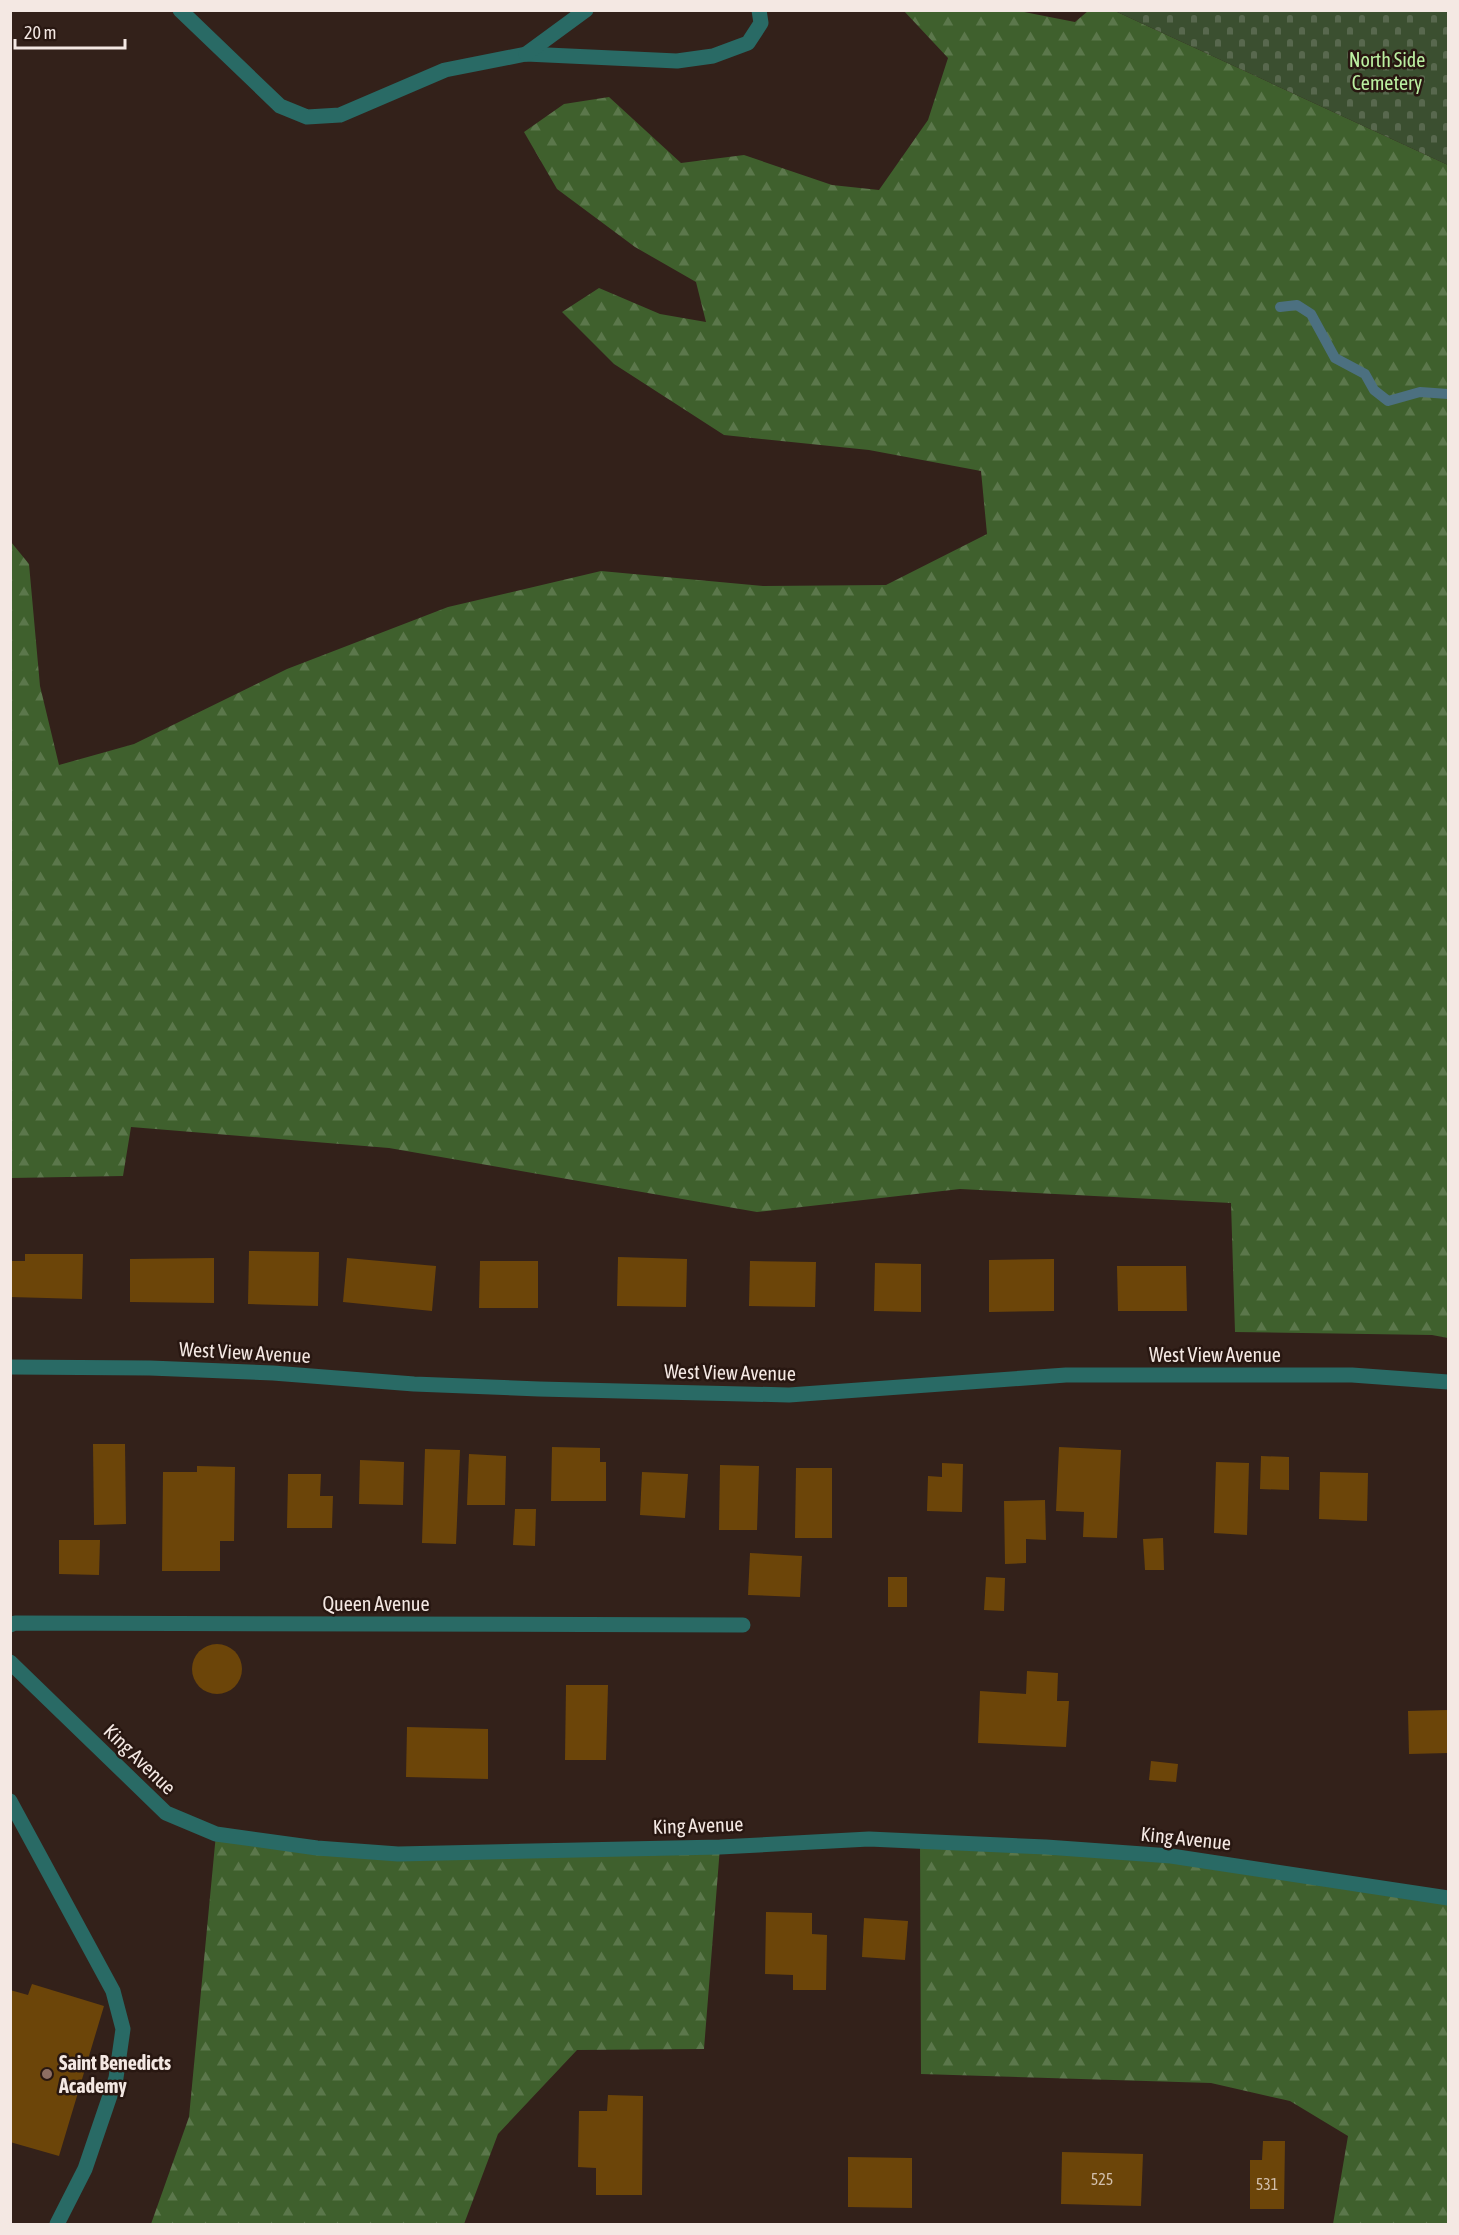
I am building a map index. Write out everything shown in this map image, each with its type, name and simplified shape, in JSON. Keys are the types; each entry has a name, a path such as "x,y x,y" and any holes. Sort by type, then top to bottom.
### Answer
{"street":[{"path":"180,10 280,106 307,117 340,115 445,70 526,54 676,61 713,56 748,44 760,23 759,10"},
{"path":"526,54 586,10"},
{"name":"West View Avenue","path":"10,1367 183,1369 459,1386 789,1395 1066,1375 1352,1375 1449,1382"},
{"name":"Queen Avenue","path":"10,1625 15,1623 743,1625"},
{"name":"King Avenue","path":"10,1662 166,1813 216,1834 316,1848 398,1854 720,1846 869,1839 1023,1846 1171,1856 1449,1898"},
{"path":"10,1801 113,1991 123,2029 116,2078 85,2169 57,2224"}],"green space":[{"path":"904,11 1019,11 1075,22 1088,11 1115,11 1448,165 1448,1338 1432,1335 1235,1332 1231,1203 960,1189 757,1212 389,1148 131,1127 123,1176 11,1178 11,542 29,564 40,686 59,765 134,744 287,669 448,607 601,571 763,586 886,585 987,534 981,471 869,450 724,435 614,364 562,312 599,288 660,314 706,322 696,282 635,247 557,189 524,132 564,104 609,97 681,163 744,155 832,185 879,190 928,120 948,58"},
{"name":"North Side Cemetery","path":"1115,11 1448,11 1448,165"},
{"path":"216,1834 317,1848 720,1847 704,2049 577,2050 498,2134 464,2224 151,2224 189,2117"},
{"path":"920,1841 1046,1847 1448,1898 1448,2224 1333,2224 1348,2136 1290,2101 1211,2083 921,2074"}],"building":[{"path":"249,1251 319,1252 318,1306 248,1304"},
{"path":"25,1254 83,1254 82,1299 10,1297 10,1261 25,1261"},
{"path":"618,1257 687,1259 686,1307 617,1306"},
{"path":"214,1258 214,1303 130,1302 130,1259"},
{"path":"347,1258 436,1266 432,1311 343,1302"},
{"path":"1054,1259 1054,1311 989,1312 989,1260"},
{"path":"480,1261 538,1261 538,1308 479,1308"},
{"path":"750,1261 816,1262 815,1307 749,1306"},
{"path":"875,1263 921,1264 921,1312 874,1311"},
{"path":"1117,1266 1186,1266 1187,1311 1118,1311"},
{"path":"93,1444 125,1444 126,1524 94,1525"},
{"path":"552,1447 600,1448 600,1462 606,1462 606,1501 551,1501"},
{"path":"1059,1447 1121,1450 1117,1538 1083,1537 1084,1512 1056,1511"},
{"path":"425,1449 460,1450 456,1544 422,1543"},
{"path":"469,1454 506,1456 505,1505 467,1505"},
{"path":"1261,1456 1289,1457 1289,1490 1260,1489"},
{"path":"360,1460 404,1462 403,1505 359,1504"},
{"path":"1216,1462 1249,1463 1247,1535 1214,1533"},
{"path":"942,1463 963,1464 962,1512 927,1511 928,1476 942,1477"},
{"path":"720,1465 759,1466 757,1530 719,1530"},
{"path":"197,1466 235,1467 234,1541 220,1541 220,1571 162,1571 163,1472 197,1472"},
{"path":"796,1468 832,1468 832,1538 795,1538"},
{"path":"642,1472 688,1474 685,1518 640,1515"},
{"path":"1320,1472 1368,1473 1367,1521 1319,1519"},
{"path":"288,1474 321,1474 320,1496 333,1496 332,1528 287,1528"},
{"path":"1045,1500 1046,1540 1026,1539 1026,1563 1005,1564 1004,1501"},
{"path":"515,1509 536,1509 535,1546 513,1545"},
{"path":"1163,1538 1164,1570 1145,1570 1143,1539"},
{"path":"59,1540 100,1540 99,1575 59,1574"},
{"path":"750,1553 802,1556 800,1597 748,1595"},
{"path":"888,1577 907,1577 907,1607 888,1607"},
{"path":"986,1577 1005,1578 1004,1611 984,1610"},
{"path":"222,1644 235,1651 241,1659 241,1679 235,1687 227,1693 212,1694 199,1687 193,1679 192,1664 199,1651 207,1645"},
{"path":"1027,1671 1058,1673 1057,1701 1069,1701 1066,1747 978,1743 980,1691 1026,1694"},
{"path":"566,1685 608,1685 606,1760 565,1760"},
{"path":"1448,1710 1448,1753 1409,1754 1408,1711"},
{"path":"407,1727 488,1729 488,1779 406,1777"},
{"path":"1151,1761 1178,1764 1176,1782 1149,1780"},
{"path":"766,1912 812,1913 812,1934 827,1935 826,1990 793,1990 793,1975 765,1974"},
{"path":"864,1918 908,1921 905,1960 862,1957"},
{"name":"Saint Benedicts Academy","path":"32,1984 104,2006 59,2156 10,2142 10,1990 28,1995"},
{"path":"608,2095 643,2096 642,2195 596,2195 596,2168 578,2167 579,2111 607,2111"},
{"path":"1263,2141 1285,2141 1284,2209 1250,2209 1250,2160 1262,2160"},
{"path":"1062,2152 1143,2154 1141,2206 1061,2204"},
{"path":"848,2157 912,2158 912,2208 848,2207"}],"waterway":[{"path":"1280,307 1297,305 1311,314 1335,358 1365,374 1374,390 1388,401 1420,392 1448,394"}],"place":[{"name":"Saint Benedicts Academy","path":"47,2074"}]}
